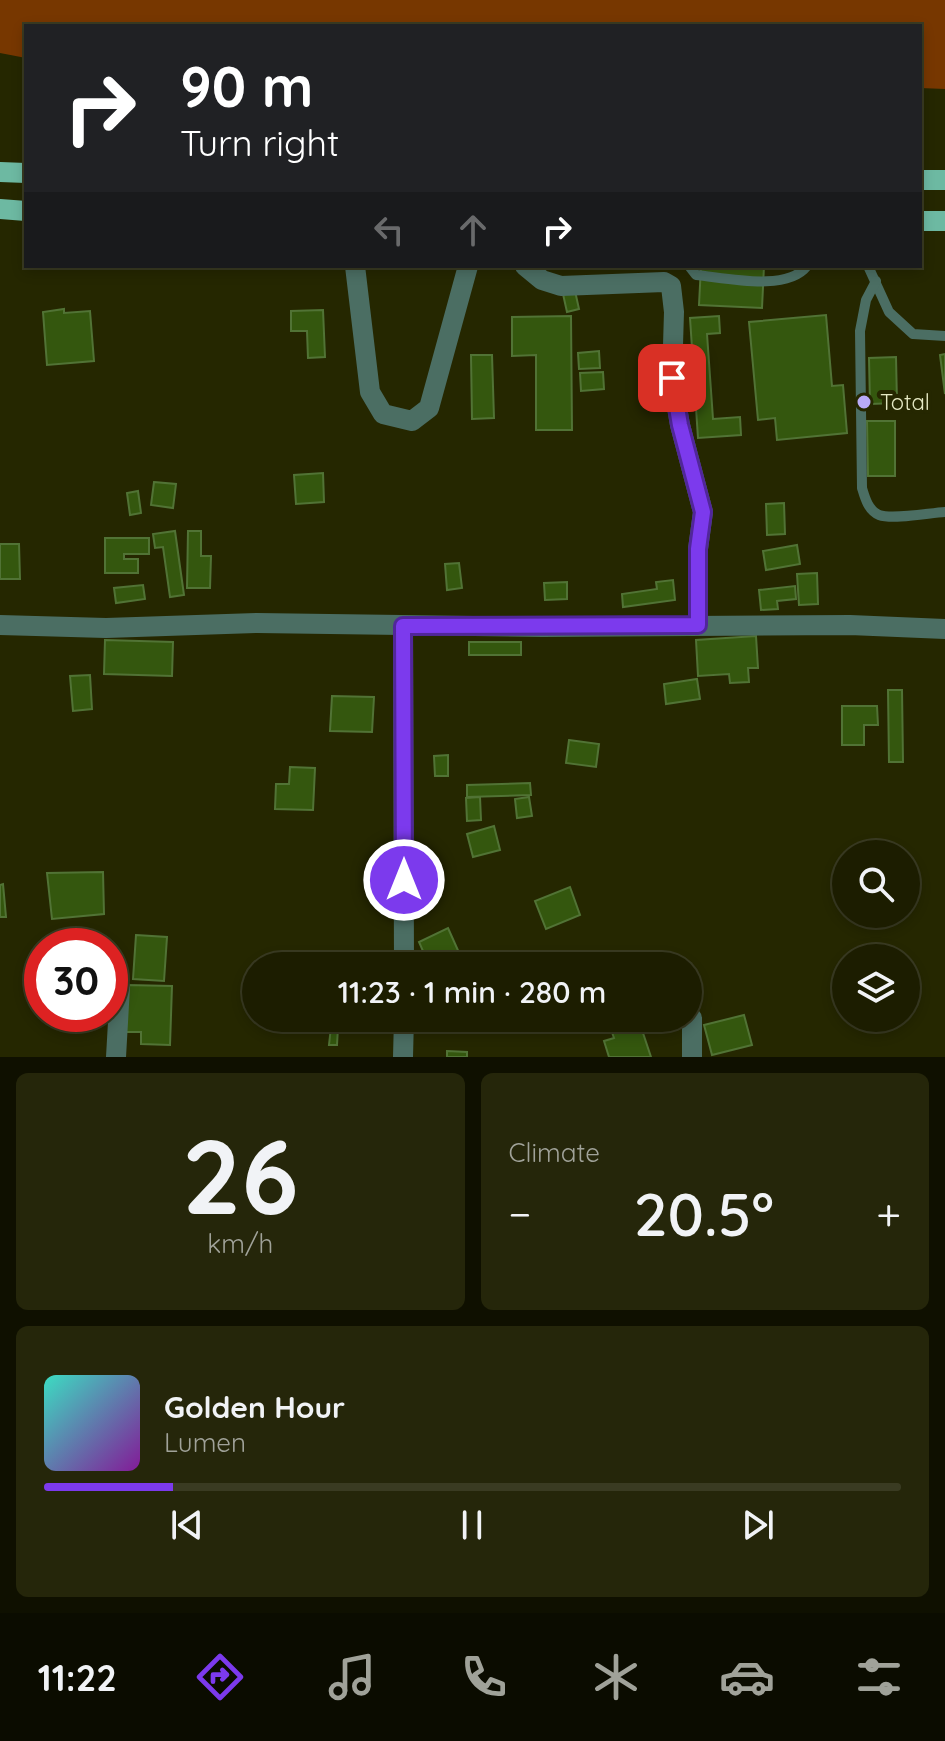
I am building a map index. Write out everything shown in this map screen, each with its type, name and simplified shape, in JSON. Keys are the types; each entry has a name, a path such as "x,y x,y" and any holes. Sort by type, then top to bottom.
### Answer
{"main road":[{"path":"0,172 24,173"},
{"path":"922,180 945,180"},
{"path":"0,209 24,211"},
{"path":"922,221 945,221"}],"street":[{"path":"355,268 370,392 383,414 412,421 429,408 467,268"},
{"path":"527,268 542,280 561,286 664,282 671,286 674,312 672,378 680,425 703,512 698,549 698,625"},
{"path":"0,625 106,628 257,623 403,626 850,625 945,629"},
{"path":"403,626 404,952"},
{"path":"116,1057 117,1032"},
{"path":"403,1057 404,1032"},
{"path":"692,1032 692,1057"}],"lane":[{"path":"691,268 696,275 774,282 797,278 805,268"},
{"path":"869,268 889,312 913,334 945,336"},
{"path":"876,281 866,300 860,331 862,488 867,503 876,514 945,512"}],"shaded area":[{"path":"0,0 945,0 945,89 922,88 922,24 24,24 24,58 0,53"}],"building":[{"path":"701,268 764,268 762,308 699,305"},
{"path":"575,291 579,309 567,312 563,294"},
{"path":"64,309 64,313 90,311 94,361 47,365 43,312"},
{"path":"323,310 325,357 308,358 307,331 291,331 291,311"},
{"path":"826,315 832,386 843,385 847,433 777,440 775,418 758,420 749,322"},
{"path":"571,316 572,430 536,430 536,355 512,356 512,317"},
{"path":"719,316 720,333 707,334 713,419 740,417 741,435 698,438 690,318"},
{"path":"599,351 600,368 579,369 578,353"},
{"path":"945,354 945,394 940,355"},
{"path":"471,355 492,355 494,418 472,419"},
{"path":"896,357 897,403 870,404 869,358"},
{"path":"603,372 604,389 581,391 580,373"},
{"path":"867,421 895,421 895,476 868,476"},
{"path":"323,473 324,502 296,504 294,475"},
{"path":"154,482 176,484 173,508 151,505"},
{"path":"138,491 141,513 130,515 127,493"},
{"path":"784,503 785,534 767,535 766,504"},
{"path":"175,531 184,595 170,597 163,547 155,548 153,534"},
{"path":"188,531 201,531 201,556 211,556 210,588 187,588"},
{"path":"105,538 149,538 149,554 124,554 124,559 138,559 138,573 105,573"},
{"path":"0,544 19,544 20,579 0,579"},
{"path":"797,545 800,564 766,570 763,551"},
{"path":"459,563 462,588 447,590 445,564"},
{"path":"817,573 818,604 799,605 797,574"},
{"path":"673,580 675,600 623,607 622,594 657,589 656,582"},
{"path":"567,582 567,599 545,600 544,583"},
{"path":"143,585 145,599 116,603 114,588"},
{"path":"795,586 796,599 777,601 778,609 761,610 759,590"},
{"path":"756,636 758,668 748,668 749,682 730,683 729,674 698,676 696,640"},
{"path":"105,640 173,642 172,676 104,674"},
{"path":"469,642 521,642 521,655 469,655"},
{"path":"90,675 92,709 73,711 70,676"},
{"path":"697,679 700,699 666,704 664,684"},
{"path":"888,690 902,690 903,762 889,762"},
{"path":"332,696 374,697 372,732 330,731"},
{"path":"842,706 877,706 878,725 864,725 864,745 842,745"},
{"path":"569,740 599,744 596,767 566,763"},
{"path":"448,755 448,776 435,776 434,756"},
{"path":"290,767 315,768 313,810 275,809 276,784 289,784"},
{"path":"530,783 531,795 467,797 467,785"},
{"path":"480,797 481,820 467,821 466,798"},
{"path":"529,797 532,816 517,818 515,799"},
{"path":"494,826 500,850 473,857 467,834"},
{"path":"103,872 104,914 52,919 47,873"},
{"path":"3,884 6,917 0,917 0,885"},
{"path":"570,887 580,915 546,929 535,901"},
{"path":"448,928 459,952 423,952 419,942"},
{"path":"136,935 167,937 164,981 133,979"},
{"path":"128,985 172,986 170,1045 141,1044 141,1032 128,1032"},
{"path":"744,1015 752,1045 712,1055 704,1025"},
{"path":"330,1032 338,1032 337,1045 329,1045"},
{"path":"612,1032 643,1032 651,1057 609,1057 604,1041 614,1038"},
{"path":"447,1051 467,1052 467,1057 447,1057"}],"place":[{"name":"Total","path":"864,402"}],"route":[{"path":"404,880 403,626 698,625 698,549 703,512 680,425 672,378"}]}
